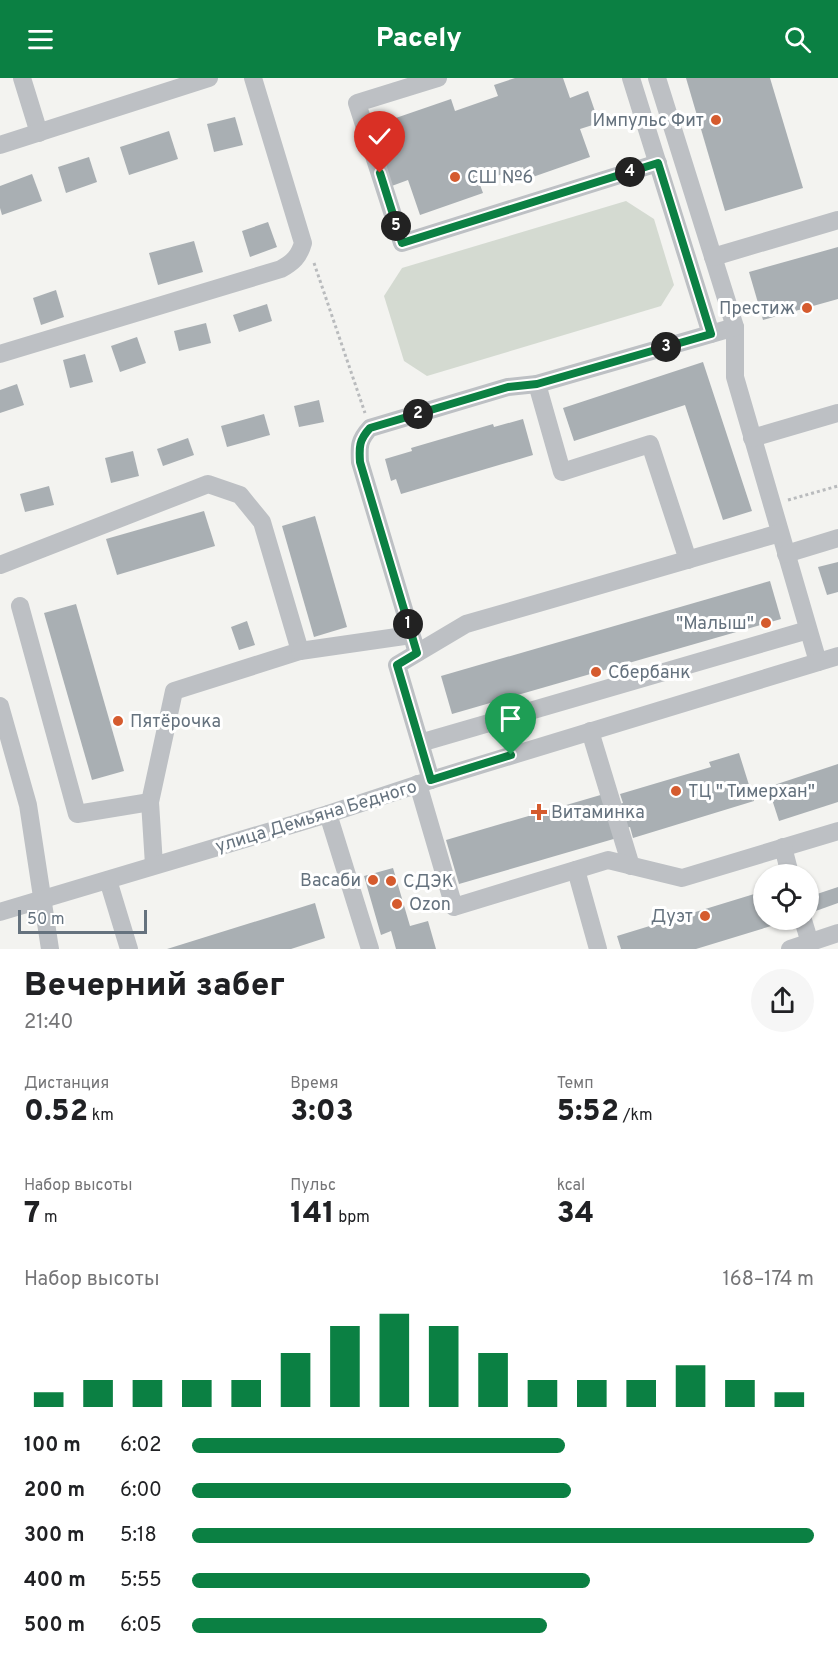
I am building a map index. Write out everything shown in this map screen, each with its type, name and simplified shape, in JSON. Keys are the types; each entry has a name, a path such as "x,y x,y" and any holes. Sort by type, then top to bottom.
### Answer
{"street":[{"path":"22,78 39,133"},
{"path":"0,145 209,78"},
{"path":"0,354 281,269 300,255 303,243 253,78"},
{"path":"438,78 357,103 402,243 658,163"},
{"path":"631,78 711,334"},
{"path":"657,78 735,327 735,377 818,662"},
{"path":"713,257 838,220"},
{"path":"417,653 360,462 359,446 370,428 508,387 537,384 735,327"},
{"path":"537,384 562,472 650,444 688,560"},
{"path":"752,438 838,413"},
{"path":"0,565 208,484 240,495 262,522 300,651"},
{"path":"780,533 466,624 397,665 420,743 424,782 454,907 608,860 682,878 838,831"},
{"path":"786,554 838,538"},
{"path":"20,606 77,814 150,802"},
{"path":"420,743 808,630"},
{"path":"154,865 150,802 174,691 300,651 411,635"},
{"name":"улица Демьяна Бедного","path":"0,912 328,814 424,782 838,656"},
{"path":"0,706 28,805 50,949"},
{"path":"591,731 631,866"},
{"path":"328,814 366,948"},
{"path":"783,847 787,864"},
{"path":"576,870 598,949"},
{"path":"108,880 129,949"},
{"path":"806,930 810,943"},
{"path":"790,949 838,933"}],"path":[{"path":"303,243 312,254 370,428"},
{"path":"772,505 838,486"}],"shaded area":[{"path":"626,201 654,219 674,285 661,306 427,376 404,361 384,296 402,268"}],"building":[{"path":"515,78 563,78 570,98 588,91 599,123 580,129 590,157 527,179 523,167 479,182 483,193 420,215 408,180 389,187 379,155 397,149 387,121 451,99 455,111 498,96 494,85"},
{"path":"686,78 770,78 803,188 725,211"},
{"path":"235,117 243,145 214,152 207,124"},
{"path":"169,131 178,159 129,175 120,147"},
{"path":"89,157 97,182 66,193 58,167"},
{"path":"32,174 42,201 2,215 0,186"},
{"path":"268,222 277,247 250,257 242,231"},
{"path":"194,241 203,272 158,285 149,253"},
{"path":"838,247 838,299 763,320 749,272"},
{"path":"56,290 64,317 41,325 33,298"},
{"path":"267,304 272,321 239,332 233,315"},
{"path":"206,323 211,343 179,351 174,331"},
{"path":"137,337 146,363 120,372 111,346"},
{"path":"85,354 93,382 70,388 63,360"},
{"path":"703,362 752,511 723,520 685,405 574,441 563,408"},
{"path":"17,384 24,405 0,413 0,390"},
{"path":"319,400 324,422 299,427 294,406"},
{"path":"264,414 270,435 227,447 221,426"},
{"path":"523,419 533,455 401,494 396,479 391,481 385,459 412,451 411,448 493,424 494,427"},
{"path":"188,438 194,455 163,466 157,449"},
{"path":"133,451 139,476 111,483 105,458"},
{"path":"49,486 54,505 25,512 20,494"},
{"path":"204,511 215,546 117,575 106,539"},
{"path":"315,516 347,627 314,637 282,526"},
{"path":"838,562 838,592 827,595 818,567"},
{"path":"770,581 781,619 452,714 441,676"},
{"path":"76,604 124,771 92,780 44,613"},
{"path":"247,621 255,645 239,650 231,627"},
{"path":"739,753 754,801 633,838 630,827 623,829 616,805 623,803 620,794 711,767 709,762"},
{"path":"838,764 838,802 779,821 768,787"},
{"path":"604,794 617,838 459,884 446,840"},
{"path":"393,868 410,926 428,921 436,949 396,949 391,931 381,935 364,876"},
{"path":"838,887 838,903 819,910 819,893"},
{"path":"753,894 753,930 758,930 696,949 621,949 617,936"},
{"path":"315,903 325,938 291,949 167,949"}],"place":[{"name":"Импульс Фит","path":"716,120"},
{"name":"СШ №6","path":"455,177"},
{"name":"Престиж","path":"807,308"},
{"name":"\"Малыш\"","path":"766,623"},
{"name":"Сбербанк","path":"596,672"},
{"name":"Пятёрочка","path":"118,721"},
{"name":"ТЦ \" Тимерхан\"","path":"676,791"},
{"name":"Витаминка","path":"539,812"},
{"name":"Васаби","path":"373,880"},
{"name":"СДЭК","path":"391,881"},
{"name":"Ozon","path":"397,904"},
{"name":"Дуэт","path":"705,916"}],"route":[{"path":"380,173 402,243 658,163 711,334 537,384 508,387 370,428 364,435 359,446 360,462 417,653 397,665 431,780 511,755"}]}
